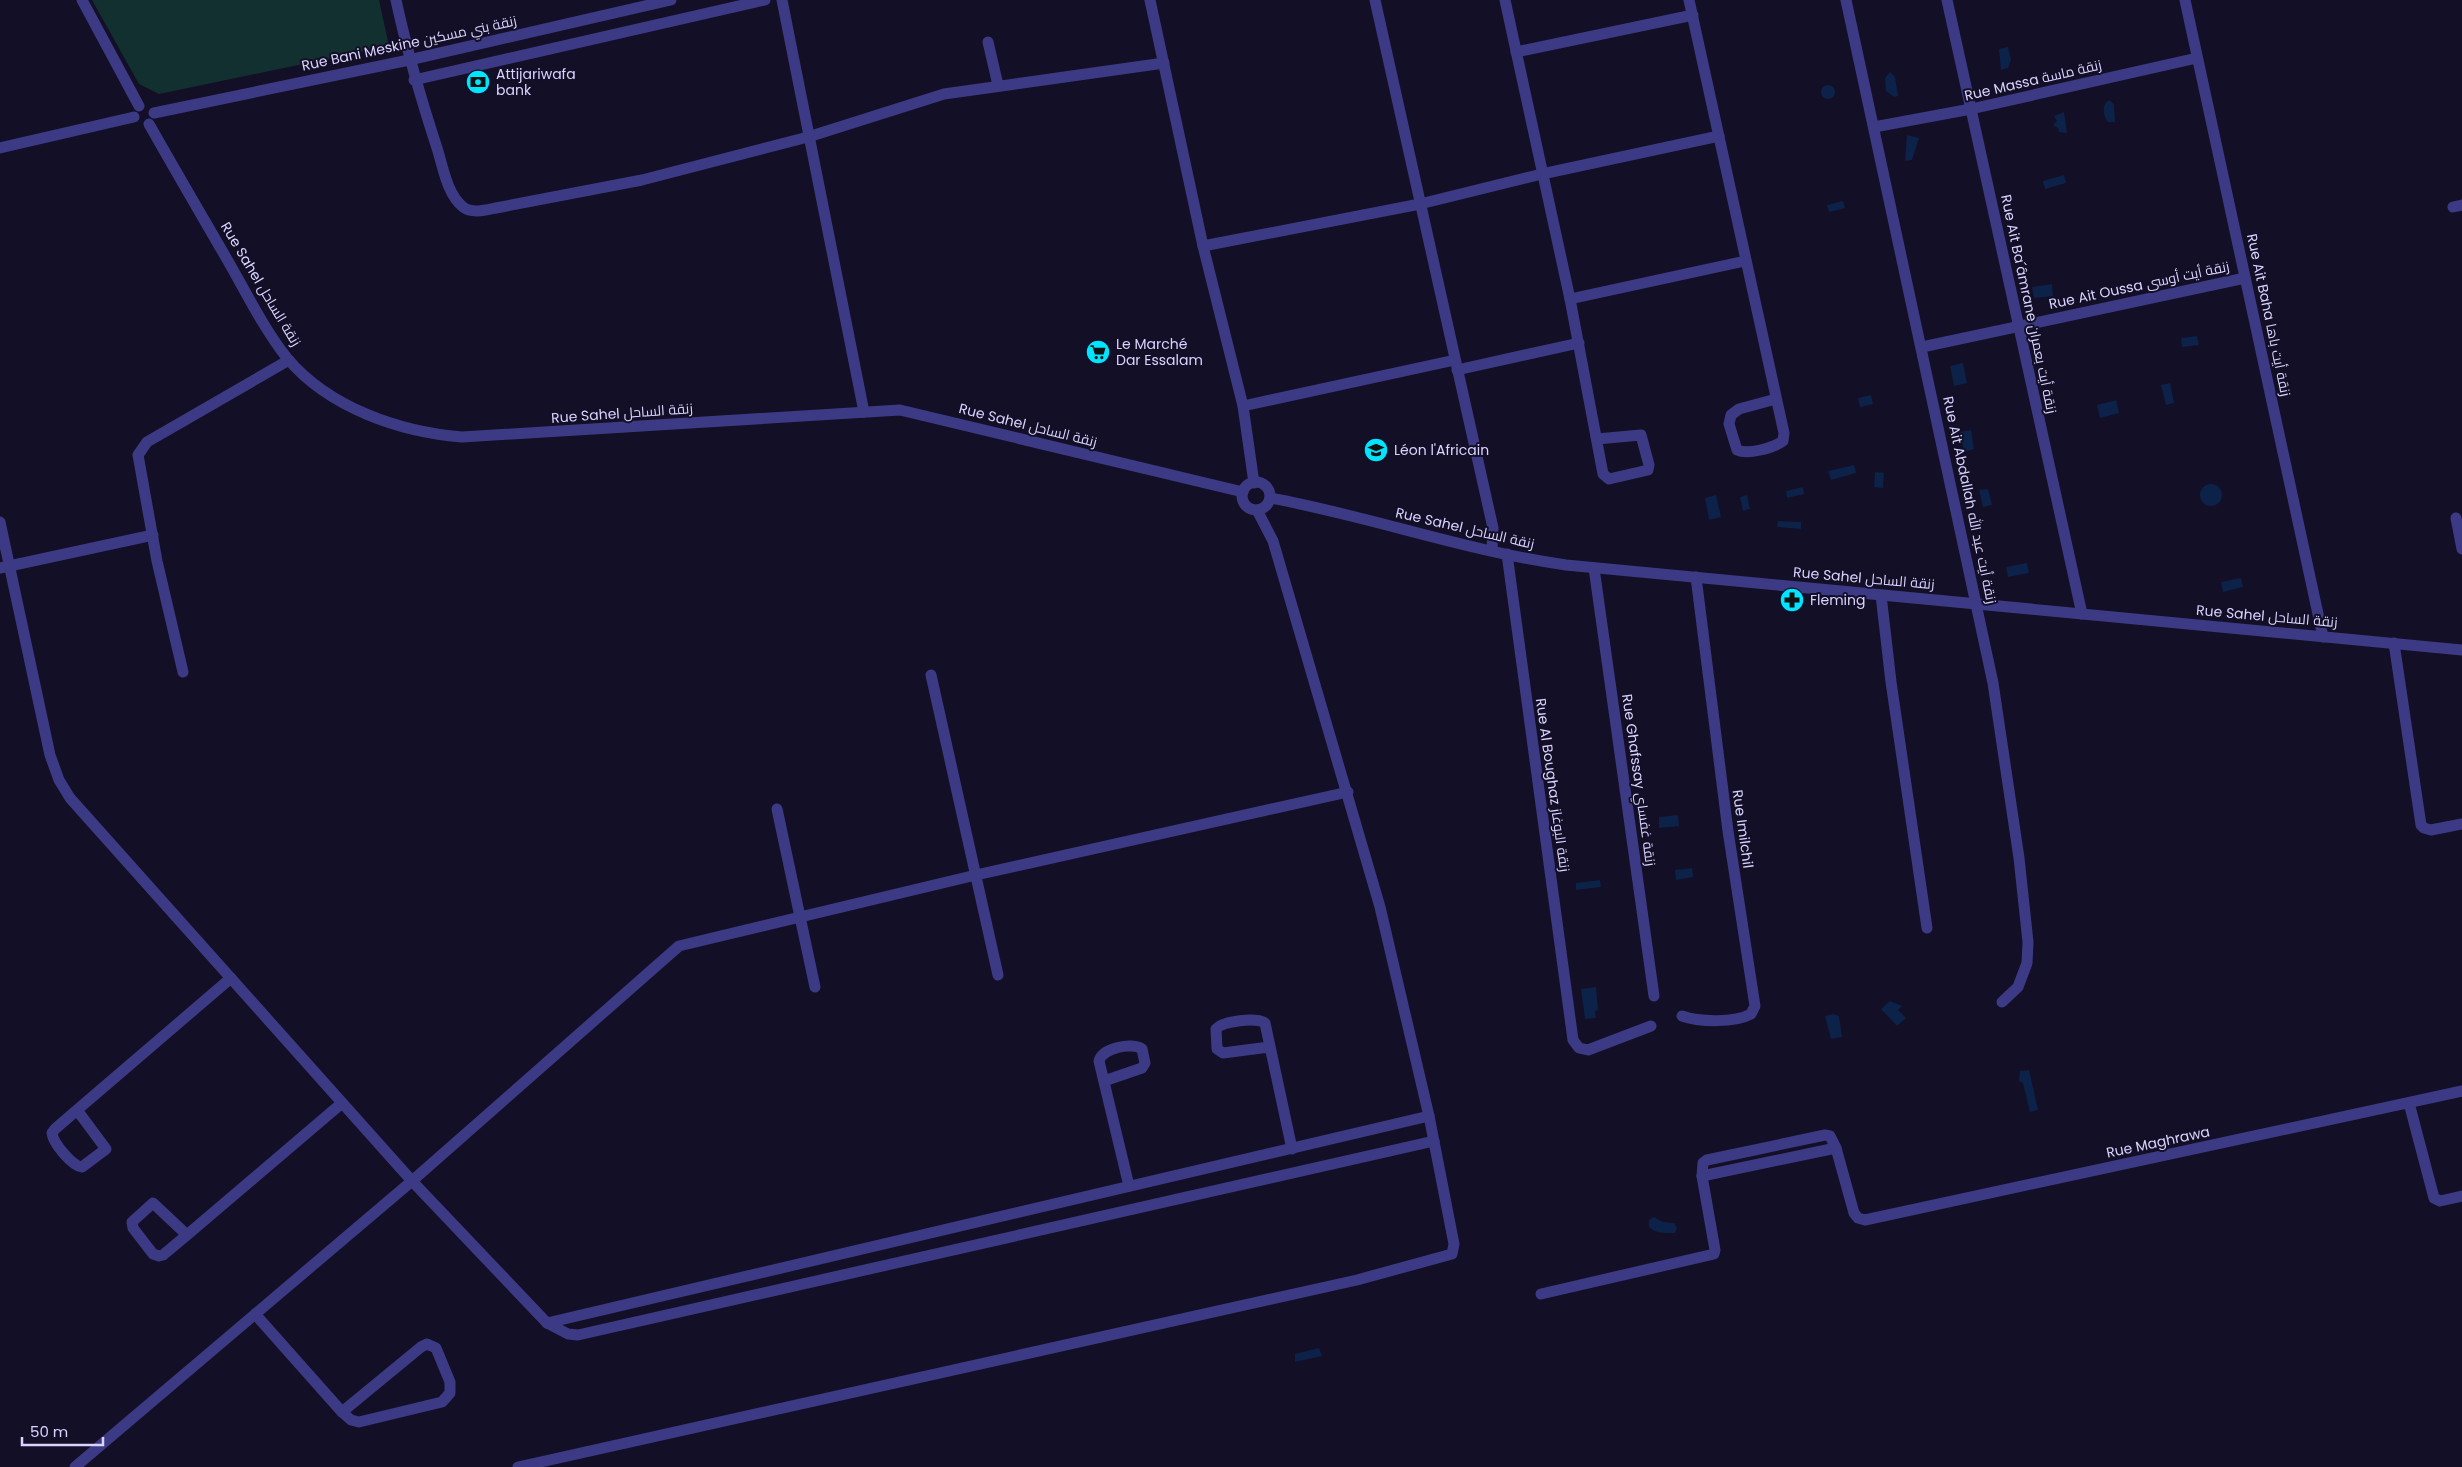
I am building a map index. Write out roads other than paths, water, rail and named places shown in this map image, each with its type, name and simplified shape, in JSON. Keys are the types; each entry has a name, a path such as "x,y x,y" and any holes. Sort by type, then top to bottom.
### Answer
{"street":[{"path":"82,0 139,106"},
{"path":"396,0 414,80 452,192 464,208 472,211 642,180 808,137 944,94 1164,63"},
{"name":"Rue Bani Meskine زنقة بني مسكين","path":"154,113 409,60 671,0"},
{"path":"414,80 765,0"},
{"path":"782,0 864,412"},
{"path":"1150,0 1203,246 1243,406 1254,482"},
{"path":"1375,0 1493,528 1492,550"},
{"path":"1505,0 1570,299 1603,474 1606,478 1648,470 1649,465 1641,434 1597,439"},
{"path":"1689,0 1784,433 1783,441 1749,452 1737,450 1729,424 1731,415 1739,409 1776,399"},
{"name":"Rue Ait Abdallah زنقة أيت عبد الله","path":"1846,0 1993,682 2027,931 2028,954 2023,976 2018,987 2002,1002"},
{"name":"Rue Ait Ba´âmrane زنقة أيت بعمران","path":"1947,0 2082,614"},
{"name":"Rue Ait Baha زنقة أيت باها","path":"2185,0 2323,637"},
{"path":"1516,52 1692,15"},
{"path":"988,42 998,85"},
{"name":"Rue Massa زنقة ماسة","path":"1874,127 1971,109 2197,58"},
{"path":"148,105 154,113 154,118 149,124 142,125 134,117 135,110 139,106 148,105"},
{"path":"0,148 134,117"},
{"name":"Rue Sahel زنقة الساحل","path":"149,124 265,326 289,360 331,395 349,406 393,424 434,435 462,437 900,410 915,412 1243,492"},
{"path":"1203,246 1420,204 1542,174 1719,136"},
{"path":"1570,299 1745,261"},
{"name":"Rue Ait Oussa زنقة أيت أوسى","path":"1922,347 2245,278"},
{"path":"1243,406 1578,343"},
{"path":"183,672 138,463 141,448 147,442 289,360"},
{"path":"518,1467 1357,1280 1447,1257 1452,1254 1454,1244 1429,1116 1380,907 1348,792 1273,541 1256,510 1245,505 1243,492 1254,482"},
{"path":"1254,482 1264,486 1270,498 1264,508 1256,510"},
{"name":"Rue Sahel زنقة الساحل","path":"1270,498 1319,508 1507,554 1594,568 2462,650"},
{"path":"2456,518 2462,549"},
{"path":"0,522 5,567 50,756 59,780 79,810 412,1181 547,1323 568,1334 578,1335 1064,1223 1434,1141"},
{"path":"5,567 153,535"},
{"name":"Rue Al Boughaz زنقة البوغاز","path":"1507,554 1573,1040 1578,1048 1583,1050 1651,1026"},
{"name":"Rue Ghafssay زنقة غفساي","path":"1594,568 1654,996"},
{"name":"Rue Imilchil","path":"1682,1016 1699,1020 1738,1018 1751,1014 1755,1006 1728,831 1696,577"},
{"path":"1881,595 1891,682 1927,928"},
{"path":"2394,643 2421,825 2431,830 2462,824"},
{"path":"931,675 998,975"},
{"path":"74,1467 412,1181 671,951 689,943 976,875 1348,792"},
{"path":"777,809 815,987"},
{"path":"77,1110 106,1149 82,1167 76,1165 52,1137 55,1129 77,1110 231,978"},
{"path":"1270,1048 1223,1053 1217,1049 1216,1029 1221,1025 1260,1020 1266,1025 1292,1149"},
{"path":"1104,1081 1129,1186"},
{"name":"Rue Maghrawa","path":"1541,1294 1714,1254 1715,1250 1702,1176 1702,1166 1707,1160 1827,1135 1831,1138 1836,1148 1850,1202 1856,1216 1865,1220 2462,1091"},
{"path":"187,1235 153,1203 132,1222 133,1228 156,1255 163,1255 187,1235 342,1103"},
{"path":"2409,1103 2434,1198 2440,1201 2462,1196"},
{"path":"547,1323 1429,1116"},
{"path":"1061,1201 1064,1223"},
{"path":"255,1314 342,1412 351,1420 358,1422 442,1402 450,1394 451,1388 436,1348 427,1344 421,1347 342,1412"}],"water":[{"path":"2008,47 2011,60 2008,68 2001,70 1999,49"},
{"path":"1890,72 1895,77 1898,96 1894,97 1886,91 1885,78"},
{"path":"1828,85 1833,87 1835,92 1833,97 1828,99 1823,97 1821,92 1823,87"},
{"path":"2109,100 2114,104 2115,122 2108,122 2104,114 2106,102"},
{"path":"2064,112 2067,133 2059,132 2058,128 2053,125 2057,121 2054,116"},
{"path":"1907,135 1919,138 1912,160 1905,161"},
{"path":"2064,175 2066,183 2045,189 2043,181"},
{"path":"1843,201 1845,208 1829,212 1827,205"},
{"path":"2052,284 2053,296 2034,298 2032,287"},
{"path":"2197,336 2199,345 2182,347 2181,338"},
{"path":"1963,363 1967,383 1954,386 1950,366"},
{"path":"2170,383 2174,403 2166,405 2161,385"},
{"path":"1871,395 1873,404 1860,407 1858,398"},
{"path":"2116,400 2119,413 2100,418 2097,405"},
{"path":"1971,430 1974,449 1964,452 1960,432"},
{"path":"1854,465 1856,473 1831,480 1828,471"},
{"path":"1875,472 1884,473 1883,488 1874,487"},
{"path":"2211,484 2221,491 2222,495 2215,505 2211,506 2201,499 2200,495 2207,485"},
{"path":"1803,487 1804,494 1787,498 1786,491"},
{"path":"1988,489 1992,505 1983,507 1979,490"},
{"path":"1716,495 1721,517 1709,520 1705,498"},
{"path":"1747,495 1750,509 1743,511 1740,497"},
{"path":"1778,521 1801,522 1801,529 1777,527"},
{"path":"2027,563 2029,573 2008,577 2006,567"},
{"path":"2241,578 2243,587 2223,592 2221,582"},
{"path":"1678,815 1679,826 1659,828 1659,817"},
{"path":"1692,868 1693,877 1676,880 1675,870"},
{"path":"1600,880 1601,887 1576,890 1576,883"},
{"path":"1596,987 1598,1010 1595,1011 1596,1018 1585,1019 1581,989"},
{"path":"1890,1001 1902,1006 1898,1010 1906,1018 1897,1026 1881,1009"},
{"path":"1833,1014 1839,1016 1842,1037 1831,1039 1825,1016"},
{"path":"2029,1070 2038,1110 2030,1112 2023,1083 2019,1081 2020,1071"},
{"path":"1654,1217 1663,1222 1674,1223 1677,1228 1675,1233 1661,1233 1649,1227 1649,1220"},
{"path":"1319,1348 1322,1356 1295,1362 1295,1354"}],"place":[{"name":"Attijariwafa bank","path":"478,82"},
{"name":"Le Marché Dar Essalam","path":"1098,352"},
{"name":"Léon l'Africain","path":"1376,450"},
{"name":"Fleming","path":"1792,600"}]}
